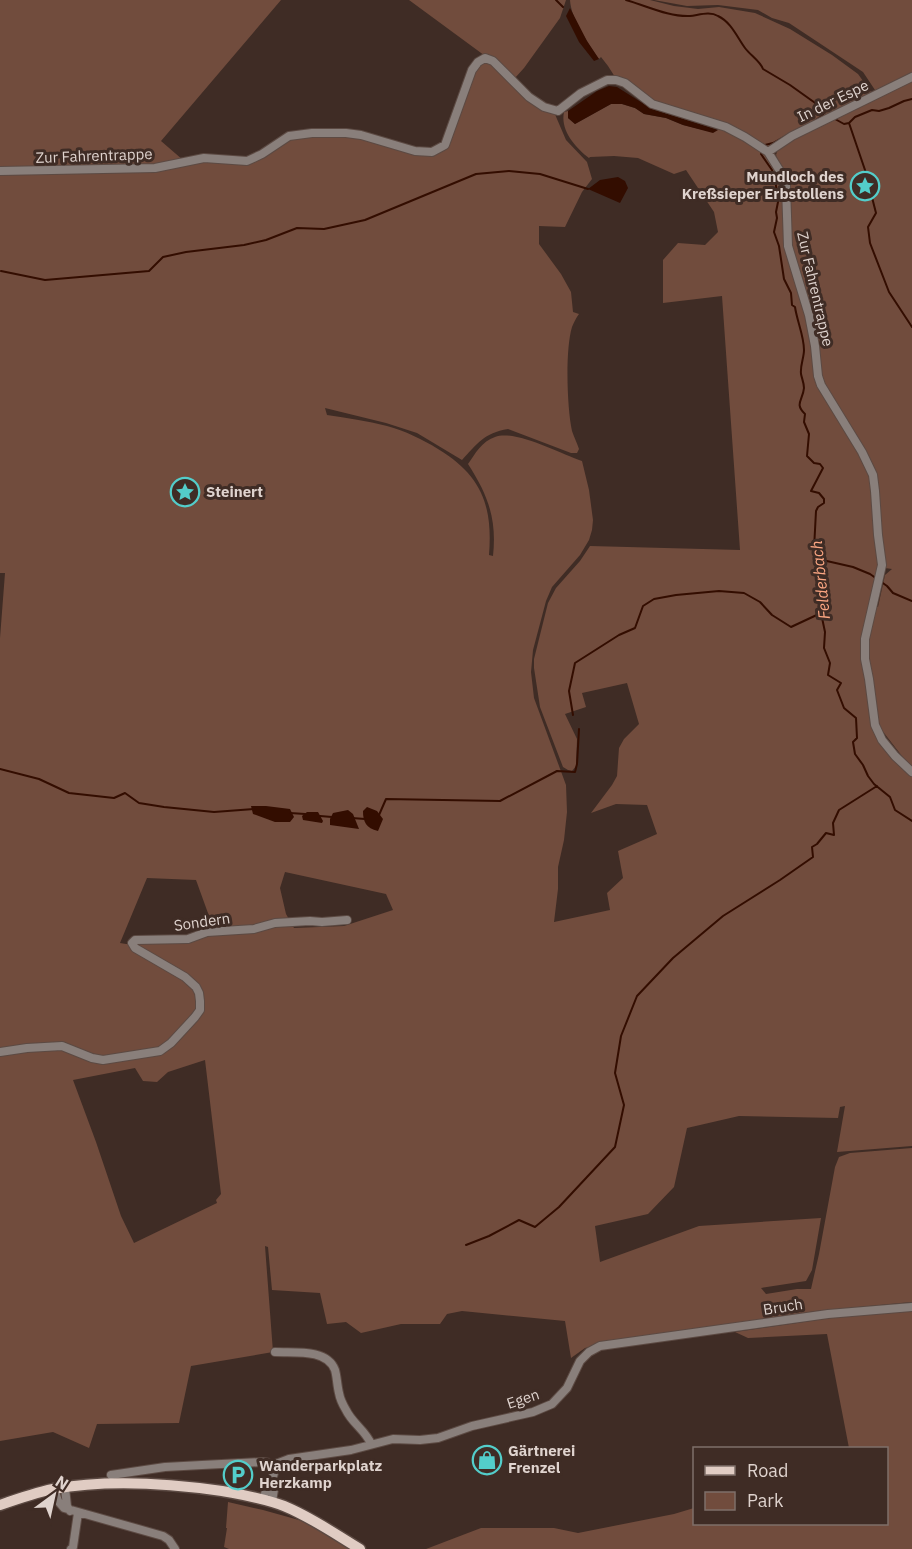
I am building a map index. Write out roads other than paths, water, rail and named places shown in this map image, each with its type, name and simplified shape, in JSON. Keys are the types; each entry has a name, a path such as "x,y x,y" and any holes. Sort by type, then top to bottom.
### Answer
{"main road":[{"path":"0,1505 60,1488 133,1484 176,1485 268,1500 312,1520 360,1549"}],"street":[{"name":"Zur Fahrentrappe","path":"0,171 155,168 204,158 247,161 289,136 312,133 361,135 416,151 432,152 445,145 472,70 478,62 485,58 493,61 529,97 558,111 581,93 607,80 616,80 625,83 652,104 726,128 768,152 783,176 786,186 788,246 809,315 818,376 821,385 869,464 873,475 882,565 864,649 875,725 888,748 912,772"},
{"name":"In der Espe","path":"768,152 792,136 912,77"},
{"name":"Sondern","path":"0,1052 62,1046 103,1060 160,1051 171,1043 200,1010 199,993 185,977 135,948 132,943 135,940 188,939 207,932 254,929 275,923 347,920"},
{"name":"Bruch","path":"658,1338 828,1314 912,1307"},
{"name":"Egen","path":"111,1475 165,1467 263,1462 276,1464 289,1459 351,1450 393,1439 420,1440 438,1437 472,1426 533,1412 552,1404 567,1388 580,1361 589,1352 600,1346 658,1338"},
{"path":"275,1352 310,1353 330,1361 334,1368 338,1392 347,1413 371,1444"},
{"path":"268,1500 270,1481 273,1478 276,1464"},
{"path":"60,1488 60,1505 74,1512 163,1536 175,1549"},
{"path":"71,1549 74,1512"}],"waterway":[{"path":"556,0 563,7"},
{"name":"Felderbach","path":"626,0 674,15 712,14 723,19 763,69 825,110 822,116 811,123"},
{"path":"835,119 844,124 849,123 855,117 872,110 879,111 912,99"},
{"path":"849,123 865,170 876,213 868,227 870,243 889,292 912,327"},
{"name":"Felderbach","path":"765,145 789,134"},
{"name":"Felderbach","path":"761,154 775,178 778,202 774,232 779,246 784,279 791,293 792,305 795,307 804,345 801,371 804,388 800,407 805,414 804,422 809,434 807,456 823,468 811,491 819,493 824,499 824,503 816,511 814,549 820,568 824,648 830,663 828,675 841,683 837,690 844,708 856,718 857,738 853,742 855,754 874,784 890,797 895,810 912,821"},
{"path":"1,271 45,280 149,271 163,257 244,245 266,240 297,228 324,229 365,220 476,174 509,171 540,174 588,189"},
{"path":"818,559 853,567 870,574 893,593 912,601"},
{"path":"573,715 569,691 575,663 619,635 635,628 643,606 654,599 719,591 744,593 760,602 772,615 791,627 821,613"},
{"path":"379,815 386,799 500,801 557,771 575,772 579,729"},
{"path":"0,769 39,779 69,793 114,798 125,793 139,803 214,812 254,809"},
{"path":"466,1245 519,1220 535,1227 559,1207 615,1147 624,1105 615,1073 621,1036 637,996 673,958 723,916 813,857 812,847 826,833 834,835 833,823 839,810 877,786"},
{"path":"290,813 305,814"},
{"path":"320,816 332,817"},
{"path":"352,818 365,819"}],"place":[{"name":"Mundloch des Kreßsieper Erbstollens","path":"865,186"},
{"name":"Steinert","path":"185,492"},
{"name":"Gärtnerei Frenzel","path":"487,1460"},
{"name":"Wanderparkplatz Herzkamp","path":"238,1475"}]}
